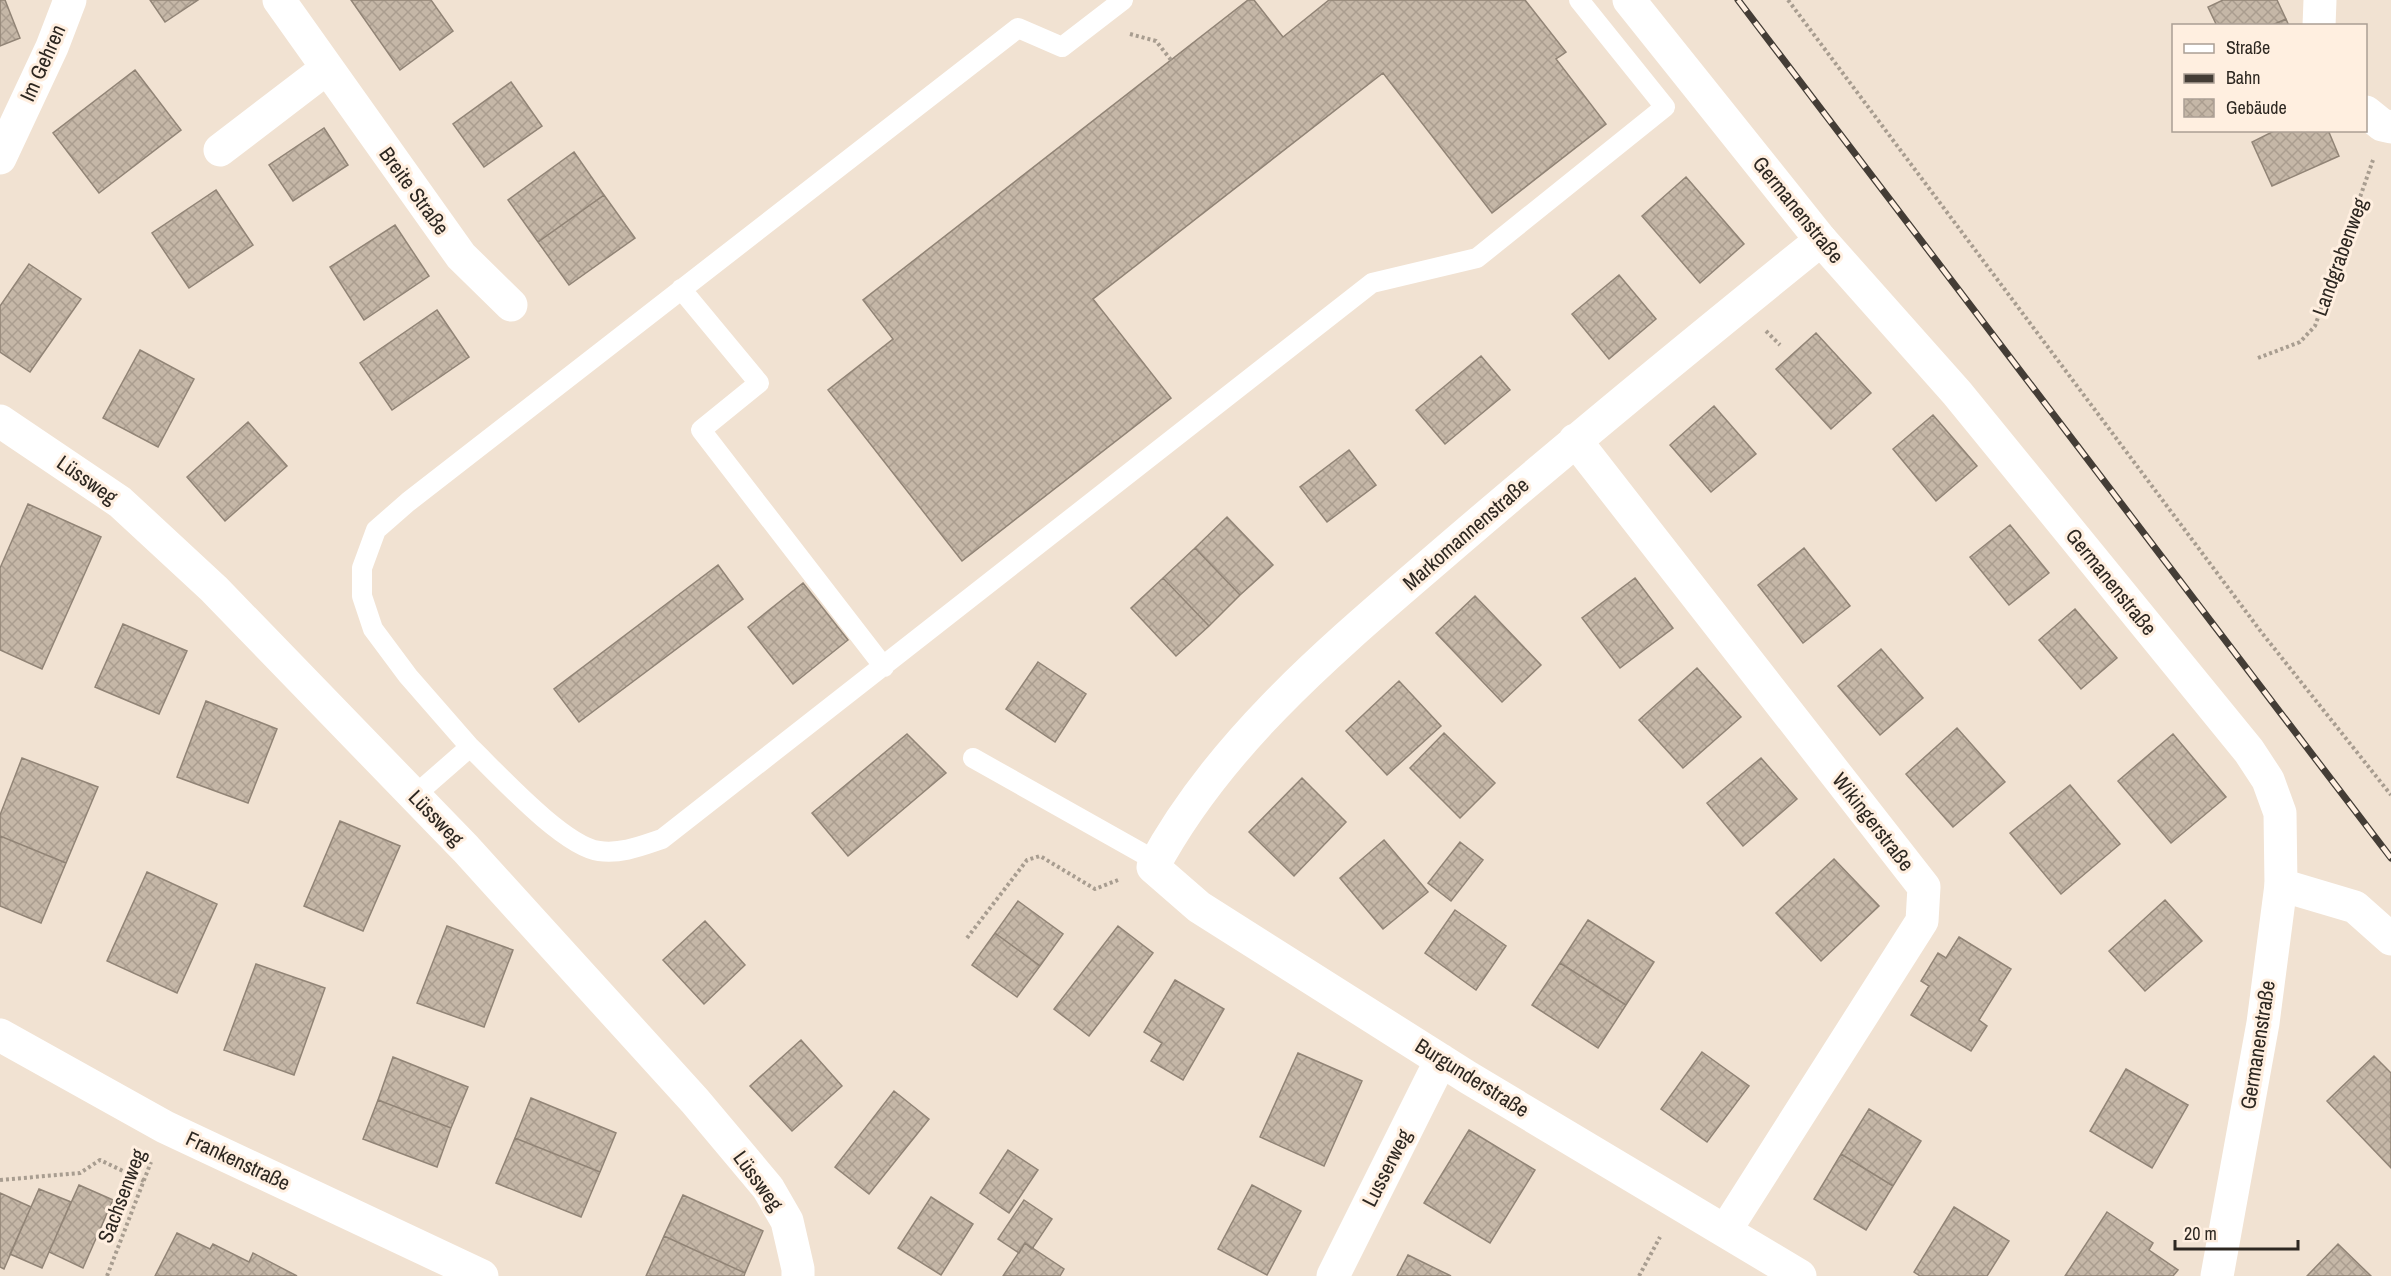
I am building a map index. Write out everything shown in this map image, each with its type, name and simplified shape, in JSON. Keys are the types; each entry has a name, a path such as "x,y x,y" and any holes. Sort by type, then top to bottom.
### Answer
{"street":[{"name":"Im Gehren","path":"0,158 52,47 70,0"},
{"name":"Breite Straße","path":"279,0 461,256 511,304"},
{"name":"Germanenstraße","path":"1629,0 1821,240 1957,393 2249,751 2268,780 2280,813 2281,885 2263,1023 2217,1276"},
{"path":"2319,24 2320,0"},
{"path":"220,150 326,69"},
{"name":"Markomannenstraße","path":"1154,864 1193,803 1258,723 1343,640 1575,440 1821,240"},
{"name":"Lüssweg","path":"0,421 120,502 222,597 466,849 695,1101 768,1188 787,1221 798,1276"},
{"name":"Wikingerstraße","path":"1575,440 1924,887 1922,921 1725,1231"},
{"name":"Burgunderstraße","path":"1154,864 1199,907 1441,1060 1800,1276"},
{"path":"2281,885 2355,907 2391,939"},
{"name":"Frankenstraße","path":"0,1035 165,1127 482,1276"},
{"name":"Lusserweg","path":"1333,1276 1441,1060"}],"lane":[{"path":"1123,0 1062,47 1018,28 408,502 376,530 362,568 362,596 373,629 408,676 470,747 559,832 597,851 624,851 662,839 1372,283 1477,258 1665,107 1579,0"},
{"path":"681,289 759,383 701,430 884,667"},
{"path":"414,796 470,747"},
{"path":"973,758 1154,864"}],"path":[{"path":"1788,0 2262,633 2391,795"},
{"name":"Landgrabenweg","path":"2258,357 2300,342 2315,326 2368,180 2380,121"},
{"path":"967,938 1027,860 1040,856 1095,889 1154,864"},
{"name":"Sachsenweg","path":"107,1276 165,1127"},
{"path":"0,1180 81,1173 100,1160 144,1181"},
{"path":"1639,1276 1678,1203"}],"building":[{"path":"0,0 5,0 20,38 0,46"},
{"path":"150,0 198,0 165,22"},
{"path":"351,0 431,0 453,31 400,70"},
{"path":"1248,0 1254,0 1283,37 1329,0 1525,0 1566,52 1556,59 1606,124 1492,213 1383,73 1093,299 1171,398 962,561 828,390 893,339 863,300"},
{"path":"2223,0 2277,0 2286,19 2275,24 2216,24 2208,7"},
{"path":"2286,19 2288,24 2275,24"},
{"path":"135,70 181,130 99,193 53,133"},
{"path":"511,82 542,126 484,167 453,124"},
{"path":"324,128 348,165 293,201 269,165"},
{"path":"2272,132 2329,132 2339,156 2272,186 2252,142"},
{"path":"574,152 604,195 538,242 508,200"},
{"path":"1686,177 1744,244 1700,283 1642,216"},
{"path":"216,190 253,245 189,288 152,233"},
{"path":"604,195 635,238 569,285 538,242"},
{"path":"395,225 429,276 364,320 330,267"},
{"path":"29,264 81,299 30,372 0,352 0,306"},
{"path":"1619,275 1656,319 1609,359 1572,314"},
{"path":"437,310 469,357 392,410 360,363"},
{"path":"1816,333 1871,393 1831,429 1776,369"},
{"path":"140,350 194,379 158,447 103,418"},
{"path":"1481,356 1510,390 1445,444 1416,410"},
{"path":"1714,406 1756,454 1711,492 1670,445"},
{"path":"1933,415 1977,466 1936,501 1893,449"},
{"path":"248,422 287,466 225,521 187,477"},
{"path":"1349,450 1376,485 1327,522 1300,487"},
{"path":"28,504 101,537 42,669 0,650 0,568"},
{"path":"1227,517 1273,565 1240,595 1195,548"},
{"path":"2010,525 2049,573 2009,605 1970,557"},
{"path":"1195,548 1240,595 1209,626 1163,578"},
{"path":"1804,548 1850,606 1803,643 1758,585"},
{"path":"718,565 743,599 579,722 554,689"},
{"path":"1163,578 1209,626 1176,656 1131,608"},
{"path":"1635,578 1673,628 1620,668 1582,618"},
{"path":"803,583 848,640 793,684 748,627"},
{"path":"1475,596 1541,665 1502,702 1436,633"},
{"path":"2075,609 2117,658 2081,689 2039,640"},
{"path":"123,624 187,651 159,714 95,687"},
{"path":"1881,649 1923,698 1880,735 1838,686"},
{"path":"1038,662 1086,694 1055,742 1006,709"},
{"path":"1697,668 1741,717 1683,768 1639,720"},
{"path":"1399,681 1441,726 1387,775 1346,731"},
{"path":"206,701 277,729 248,803 177,777"},
{"path":"1957,728 2005,782 1953,827 1906,774"},
{"path":"1444,733 1495,783 1460,818 1410,768"},
{"path":"907,734 946,773 848,856 812,813"},
{"path":"2173,734 2226,797 2171,843 2118,781"},
{"path":"22,758 98,787 66,863 0,836 0,815"},
{"path":"1761,758 1797,799 1743,846 1707,803"},
{"path":"1302,778 1346,822 1294,876 1249,832"},
{"path":"2070,785 2120,844 2061,894 2010,833"},
{"path":"340,821 400,846 363,931 304,906"},
{"path":"0,836 66,863 41,923 0,906"},
{"path":"1384,840 1428,892 1383,929 1340,878"},
{"path":"1460,842 1483,860 1451,901 1428,883"},
{"path":"1834,859 1879,906 1821,961 1776,913"},
{"path":"147,872 217,904 177,993 107,961"},
{"path":"2165,900 2202,941 2145,991 2109,951"},
{"path":"1018,901 1063,934 1040,966 995,933"},
{"path":"1455,910 1506,946 1476,990 1425,953"},
{"path":"1588,920 1654,962 1626,1005 1560,963"},
{"path":"705,921 745,965 704,1004 663,960"},
{"path":"447,926 513,950 484,1027 417,1003"},
{"path":"1118,926 1153,953 1089,1036 1054,1009"},
{"path":"995,933 1040,966 1017,997 972,965"},
{"path":"1959,937 2011,969 1979,1020 1987,1026 1971,1051 1911,1015 1929,986 1921,981 1938,953 1946,958"},
{"path":"1560,963 1626,1005 1598,1048 1532,1005"},
{"path":"256,964 325,988 294,1075 224,1050"},
{"path":"1175,980 1224,1009 1183,1080 1151,1061 1162,1043 1144,1032"},
{"path":"801,1040 842,1086 792,1131 750,1086"},
{"path":"1702,1052 1749,1086 1707,1142 1661,1109"},
{"path":"1298,1053 1362,1081 1324,1166 1260,1137"},
{"path":"2374,1056 2391,1073 2391,1168 2327,1101"},
{"path":"393,1057 468,1087 451,1128 378,1100"},
{"path":"2126,1069 2188,1105 2152,1168 2090,1131"},
{"path":"894,1091 929,1119 869,1194 835,1167"},
{"path":"531,1098 616,1133 600,1172 515,1138"},
{"path":"378,1100 451,1128 437,1167 363,1139"},
{"path":"1869,1109 1921,1141 1893,1186 1841,1154"},
{"path":"1469,1130 1535,1170 1490,1243 1424,1203"},
{"path":"515,1138 600,1172 581,1217 496,1183"},
{"path":"1008,1150 1038,1170 1009,1213 980,1193"},
{"path":"1841,1154 1893,1186 1866,1230 1814,1199"},
{"path":"79,1185 113,1200 83,1268 49,1252"},
{"path":"1252,1185 1301,1211 1267,1275 1218,1249"},
{"path":"39,1189 71,1202 42,1268 10,1254"},
{"path":"0,1193 31,1207 4,1269 0,1267"},
{"path":"683,1195 763,1231 745,1273 664,1236"},
{"path":"931,1197 973,1224 941,1275 898,1248"},
{"path":"1024,1200 1052,1219 1032,1249 1025,1243 1019,1253 998,1239"},
{"path":"1954,1207 2009,1241 1987,1276 1920,1276 1914,1272"},
{"path":"2107,1212 2153,1243 2149,1250 2178,1270 2173,1276 2065,1276"},
{"path":"177,1233 210,1249 213,1244 249,1262 253,1253 297,1276 155,1276"},
{"path":"664,1236 745,1273 744,1276 646,1276"},
{"path":"1025,1243 1064,1269 1060,1276 1003,1276"},
{"path":"2338,1244 2371,1276 2307,1276"},
{"path":"1408,1255 1451,1276 1397,1276"}],"railway":[{"path":"1738,0 2391,858"}]}
